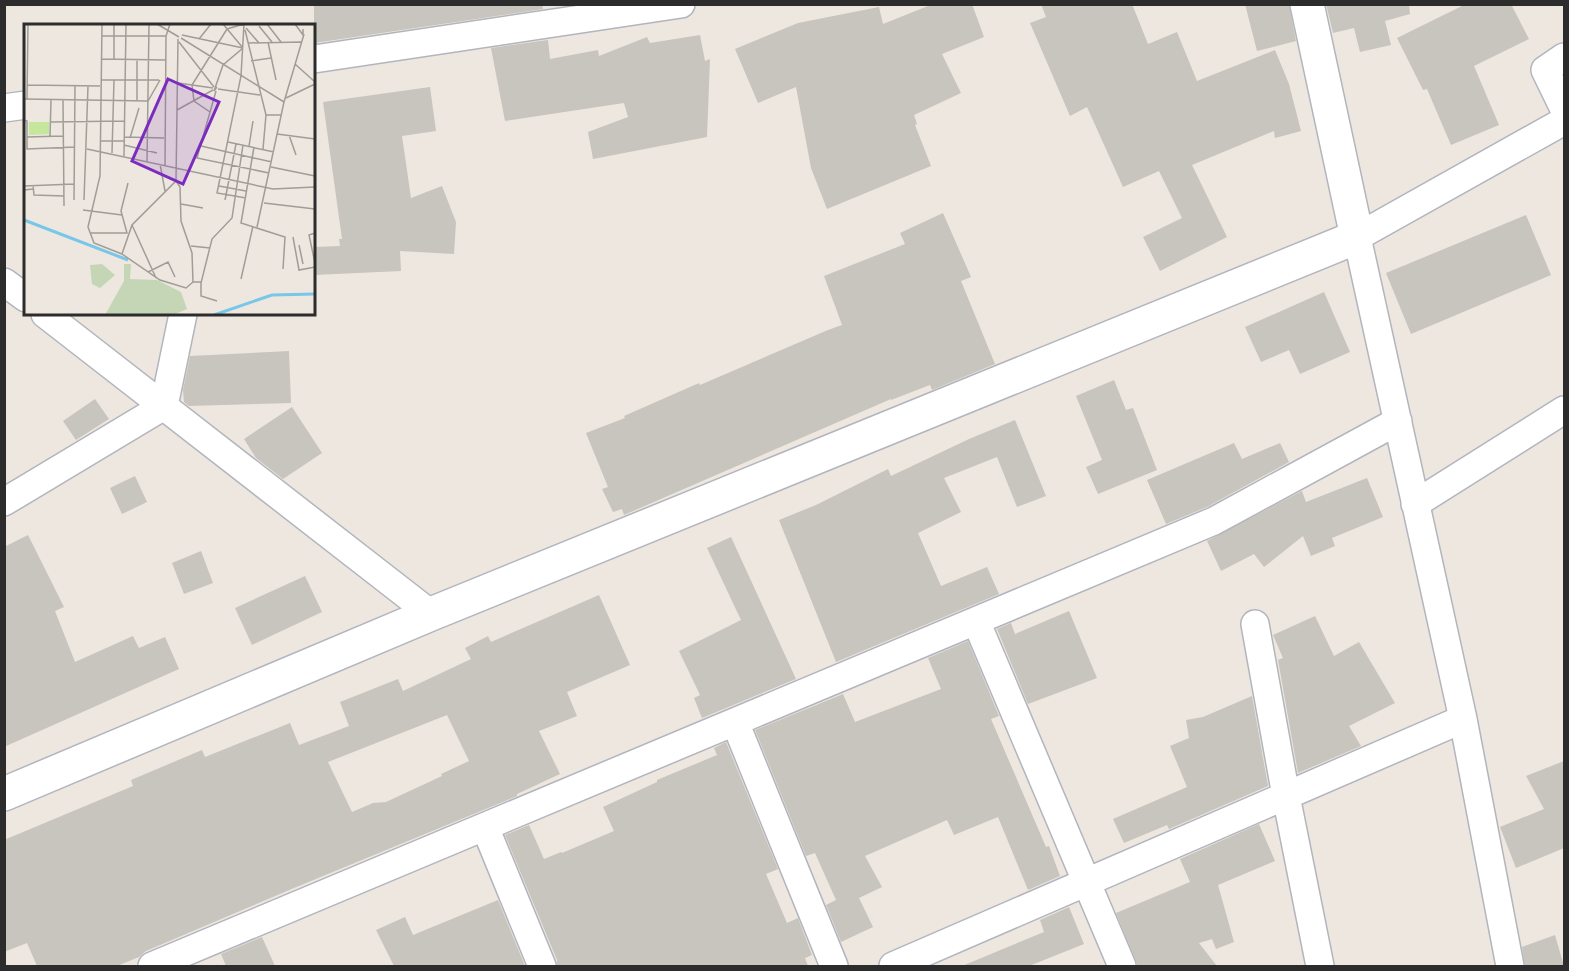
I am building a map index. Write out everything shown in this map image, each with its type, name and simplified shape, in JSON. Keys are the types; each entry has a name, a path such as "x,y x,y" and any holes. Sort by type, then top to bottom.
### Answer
{"street":[{"path":"315,59 681,4"},
{"path":"1307,4 1463,720 1510,966"},
{"path":"1564,57 1545,70 1564,109"},
{"path":"4,108 24,105"},
{"path":"4,794 432,614 1357,237 1564,122"},
{"path":"4,282 24,297"},
{"path":"46,315 432,614"},
{"path":"4,502 164,406 183,315"},
{"path":"1415,504 1564,410"},
{"path":"152,966 1214,521 1398,421"},
{"path":"976,621 1122,966"},
{"path":"1255,624 1320,966"},
{"path":"893,966 1463,720"},
{"path":"735,722 834,966"},
{"path":"485,827 542,966"}],"building":[{"path":"314,4 542,4 543,9 315,43"},
{"path":"933,4 972,4 984,37 942,54 961,93 914,115 917,124 915,125 931,166 827,209 811,168 796,87 758,103 735,49 798,23 879,7 883,24"},
{"path":"1041,4 1132,4 1148,44 1177,32 1197,81 1275,50 1289,84 1301,131 1275,138 1274,131 1192,165 1227,237 1160,271 1143,237 1182,218 1159,171 1123,187 1087,107 1070,116 1030,23 1046,17"},
{"path":"1245,4 1289,4 1296,41 1257,51"},
{"path":"1326,4 1409,4 1410,14 1385,21 1391,45 1360,52 1354,28 1333,33"},
{"path":"1466,4 1511,4 1529,39 1474,66 1499,125 1451,145 1427,89 1423,90 1397,38"},
{"path":"700,35 705,61 710,59 707,137 593,159 588,132 628,117 624,103 505,121 491,48 548,40 550,59 598,50 599,56 647,37 650,43"},
{"path":"430,87 436,131 402,136 411,198 442,186 456,222 454,254 400,251 401,271 315,275 315,247 340,246 339,239 342,239 323,102"},
{"path":"943,213 971,277 961,281 995,364 932,390 930,385 891,399 624,515 622,509 613,512 602,489 608,487 586,433 625,418 624,416 699,383 700,385 842,325 824,276 905,244 900,233"},
{"path":"1526,215 1551,275 1411,334 1386,273"},
{"path":"1324,292 1350,352 1300,374 1289,350 1261,362 1245,327"},
{"path":"289,351 291,403 189,406 184,402 183,390 190,356"},
{"path":"1114,380 1126,410 1133,408 1157,470 1098,494 1086,467 1102,460 1076,396"},
{"path":"95,399 109,419 76,440 63,421"},
{"path":"292,407 322,453 283,479 256,458 244,439"},
{"path":"1015,420 1046,496 1017,507 997,457 944,478 961,512 918,533 941,586 987,567 999,594 836,662 779,520 816,505 888,469 891,476"},
{"path":"1234,443 1242,459 1280,443 1289,462 1207,507 1166,524 1147,480"},
{"path":"135,476 147,502 122,514 110,488"},
{"path":"1367,478 1383,517 1332,538 1335,546 1311,556 1303,536 1264,567 1254,554 1221,571 1207,541 1302,491 1306,502"},
{"path":"28,535 64,607 55,611 75,662 133,636 139,648 165,637 179,669 4,747 4,547"},
{"path":"731,537 796,679 702,718 694,698 700,695 679,651 741,620 707,548"},
{"path":"201,551 213,583 184,594 172,563"},
{"path":"305,576 322,612 252,645 235,608"},
{"path":"599,595 630,665 567,692 577,716 539,731 560,774 517,796 294,888 146,951 139,957 117,966 37,966 27,943 4,952 4,840 133,786 131,780 202,750 205,757 290,723 299,745 349,726 340,702 398,679 403,691 471,659 465,648 488,636 491,642","holes":["447,715 469,761 386,802 373,803 352,812 328,762"]},
{"path":"1069,611 1097,678 1028,704 997,629 1011,623 1015,634"},
{"path":"1315,616 1334,656 1359,642 1395,703 1349,726 1361,746 1298,773 1278,660 1283,658 1273,635"},
{"path":"968,641 999,716 991,719 1046,847 1049,846 1060,876 1028,890 998,817 954,835 947,820 865,856 882,887 859,898 873,927 841,942 826,905 836,900 815,853 806,856 755,730 843,694 855,722 941,689 928,658"},
{"path":"1252,696 1268,786 1169,829 1167,825 1124,843 1113,819 1187,787 1170,746 1189,738 1186,720 1203,717"},
{"path":"726,742 778,869 766,874 787,923 798,918 812,955 805,958 808,966 557,966 557,960 505,835 529,825 544,859 562,853 614,831 603,807 657,780 717,755 714,748"},
{"path":"1564,761 1564,848 1516,868 1500,827 1544,809 1526,776"},
{"path":"1259,824 1275,861 1218,885 1234,942 1216,949 1212,939 1199,943 1217,966 1138,966 1116,913 1190,882 1180,859"},
{"path":"498,900 525,966 394,966 376,930 405,917 413,935"},
{"path":"1069,907 1084,944 1029,966 962,966 1044,932 1040,920"},
{"path":"1555,935 1564,966 1525,966 1522,947"},
{"path":"262,937 275,966 226,966 221,954"}]}
